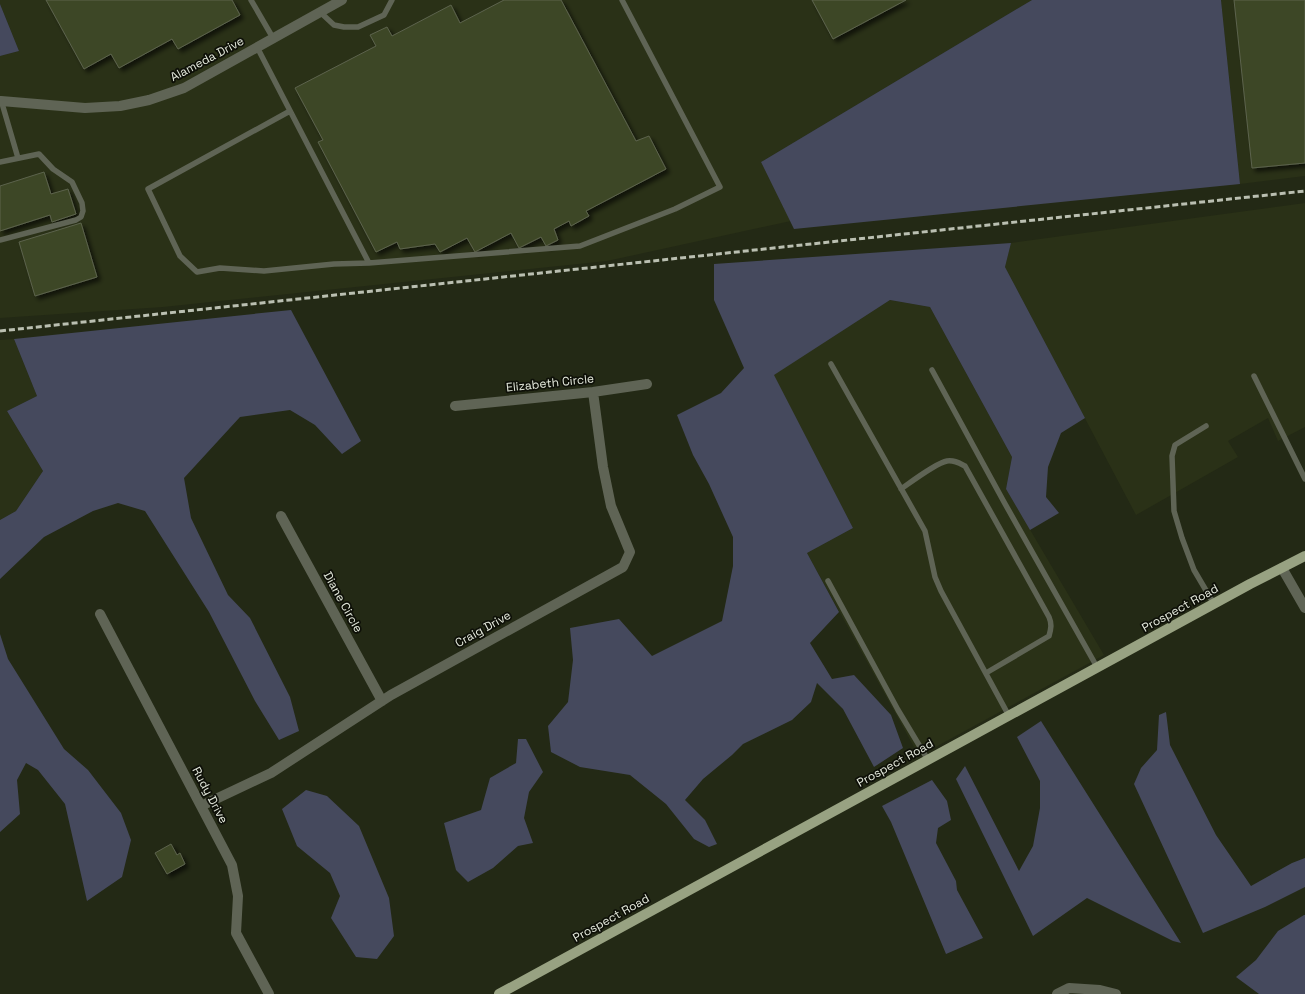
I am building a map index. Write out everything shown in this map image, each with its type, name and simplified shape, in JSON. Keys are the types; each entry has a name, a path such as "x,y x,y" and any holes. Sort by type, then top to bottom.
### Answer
{"main road":[{"name":"Prospect Road","path":"499,994 1214,604 1282,568 1304,560"}],"street":[{"name":"Alameda Drive","path":"1,100 85,108 120,106 149,100 184,88 338,1"},
{"name":"Elizabeth Circle","path":"455,406 593,392 647,384"},
{"name":"Craig Drive","path":"201,806 271,773 382,701 622,567 630,552 611,506 603,467 593,392"},
{"name":"Diane Circle","path":"281,516 382,701"},
{"path":"1282,568 1305,608"},
{"name":"Rudy Drive","path":"100,614 232,865 238,896 236,933 269,994"},
{"path":"1058,994 1069,988 1100,990 1116,994"}],"lane":[{"path":"251,0 272,38"},
{"path":"320,12 334,25 358,27 384,14 392,0"},
{"path":"290,111 148,189 180,256 196,272 220,268 264,271 334,264 369,263 580,246 675,209 720,187 622,0"},
{"path":"257,47 369,263"},
{"path":"1,100 18,158"},
{"path":"0,162 39,154 53,169 72,182 82,203 83,211 81,217 76,220 0,240"},
{"path":"831,364 900,489 925,530 936,577 941,591 1009,716"},
{"path":"932,370 1097,668"},
{"path":"1254,376 1305,479"},
{"path":"1206,426 1175,445 1172,456 1172,495 1174,511 1191,564 1214,604"},
{"path":"900,489 937,465 947,461 954,461 965,466 1049,617 1051,623 1049,636 986,673"},
{"path":"828,581 898,710 928,760"}],"shaded area":[{"path":"0,0 1032,0 761,162 791,221 607,261 163,307 0,318 0,56 19,51 0,4"},
{"path":"1032,0 1221,0 1240,184 794,229 761,162"},
{"path":"1221,0 1305,0 1305,176 1240,184"},
{"path":"0,4 19,51 0,56"},
{"path":"1305,203 1305,427 1278,441 1268,418 1228,441 1238,457 1136,515 1005,267 1011,243"},
{"path":"1011,243 1005,267 1085,418 1061,433 1048,467 1046,497 1059,513 1030,530 1006,489 1012,457 930,307 890,300 774,375 853,528 807,553 839,612 810,643 832,679 854,675 891,715 903,748 874,767 843,709 817,683 811,702 792,720 743,744 703,779 685,800 705,820 717,844 709,847 694,839 666,804 630,775 580,767 551,752 548,726 568,702 573,660 570,628 619,619 652,656 722,621 733,566 733,537 709,484 693,455 677,415 721,393 744,368 714,300 714,264"},
{"path":"890,300 930,307 1012,457 1006,489 1104,655 919,756 807,553 853,528 773,375"},
{"path":"291,310 361,441 342,454 315,425 290,410 240,417 184,478 191,518 228,595 250,618 290,697 299,731 279,740 255,701 209,612 145,511 118,503 93,511 44,537 0,579 0,520 16,511 43,471 7,411 37,396 14,339"},
{"path":"14,339 37,396 7,411 43,471 16,511 0,520 0,340"},
{"path":"0,634 8,659 64,749 88,770 121,813 131,840 122,877 87,901 65,804 38,770 26,763 17,780 20,814 0,832"},
{"path":"1166,712 1170,745 1216,835 1251,886 1292,863 1305,858 1305,887 1265,907 1203,933 1134,784 1141,768 1157,750 1159,715"},
{"path":"1041,721 1181,943 1173,941 1087,898 1033,936 956,779 965,766 1019,871 1033,846 1040,808 1040,781 1017,737"},
{"path":"518,739 526,739 543,772 529,792 524,818 533,843 518,846 493,868 468,882 456,870 444,823 481,810 490,778 516,763"},
{"path":"932,780 947,801 951,820 938,828 936,843 956,881 957,890 983,938 946,954 891,822 882,806"},
{"path":"306,790 327,796 359,826 389,898 394,936 377,959 356,957 331,918 340,896 330,873 297,846 282,809"},
{"path":"1304,915 1305,994 1259,994 1236,977 1256,960 1278,931"}],"building":[{"path":"46,0 232,0 240,15 178,49 172,39 119,68 111,54 84,69"},
{"path":"504,0 561,0 636,141 649,136 666,169 586,211 589,216 571,226 569,221 554,229 558,240 546,246 541,237 519,248 511,233 475,252 467,238 440,252 435,244 400,249 397,242 376,252 318,142 323,140 295,88 376,46 370,35 387,27 392,36 451,5 460,23"},
{"path":"812,0 906,0 833,39"},
{"path":"1234,0 1305,0 1305,163 1252,168"},
{"path":"44,172 51,194 68,189 76,214 52,222 50,215 0,231 0,186"},
{"path":"81,223 97,277 35,296 19,242"},
{"path":"171,844 177,855 180,853 185,864 167,874 155,853"}],"railway":[{"path":"0,331 1305,191"}]}
